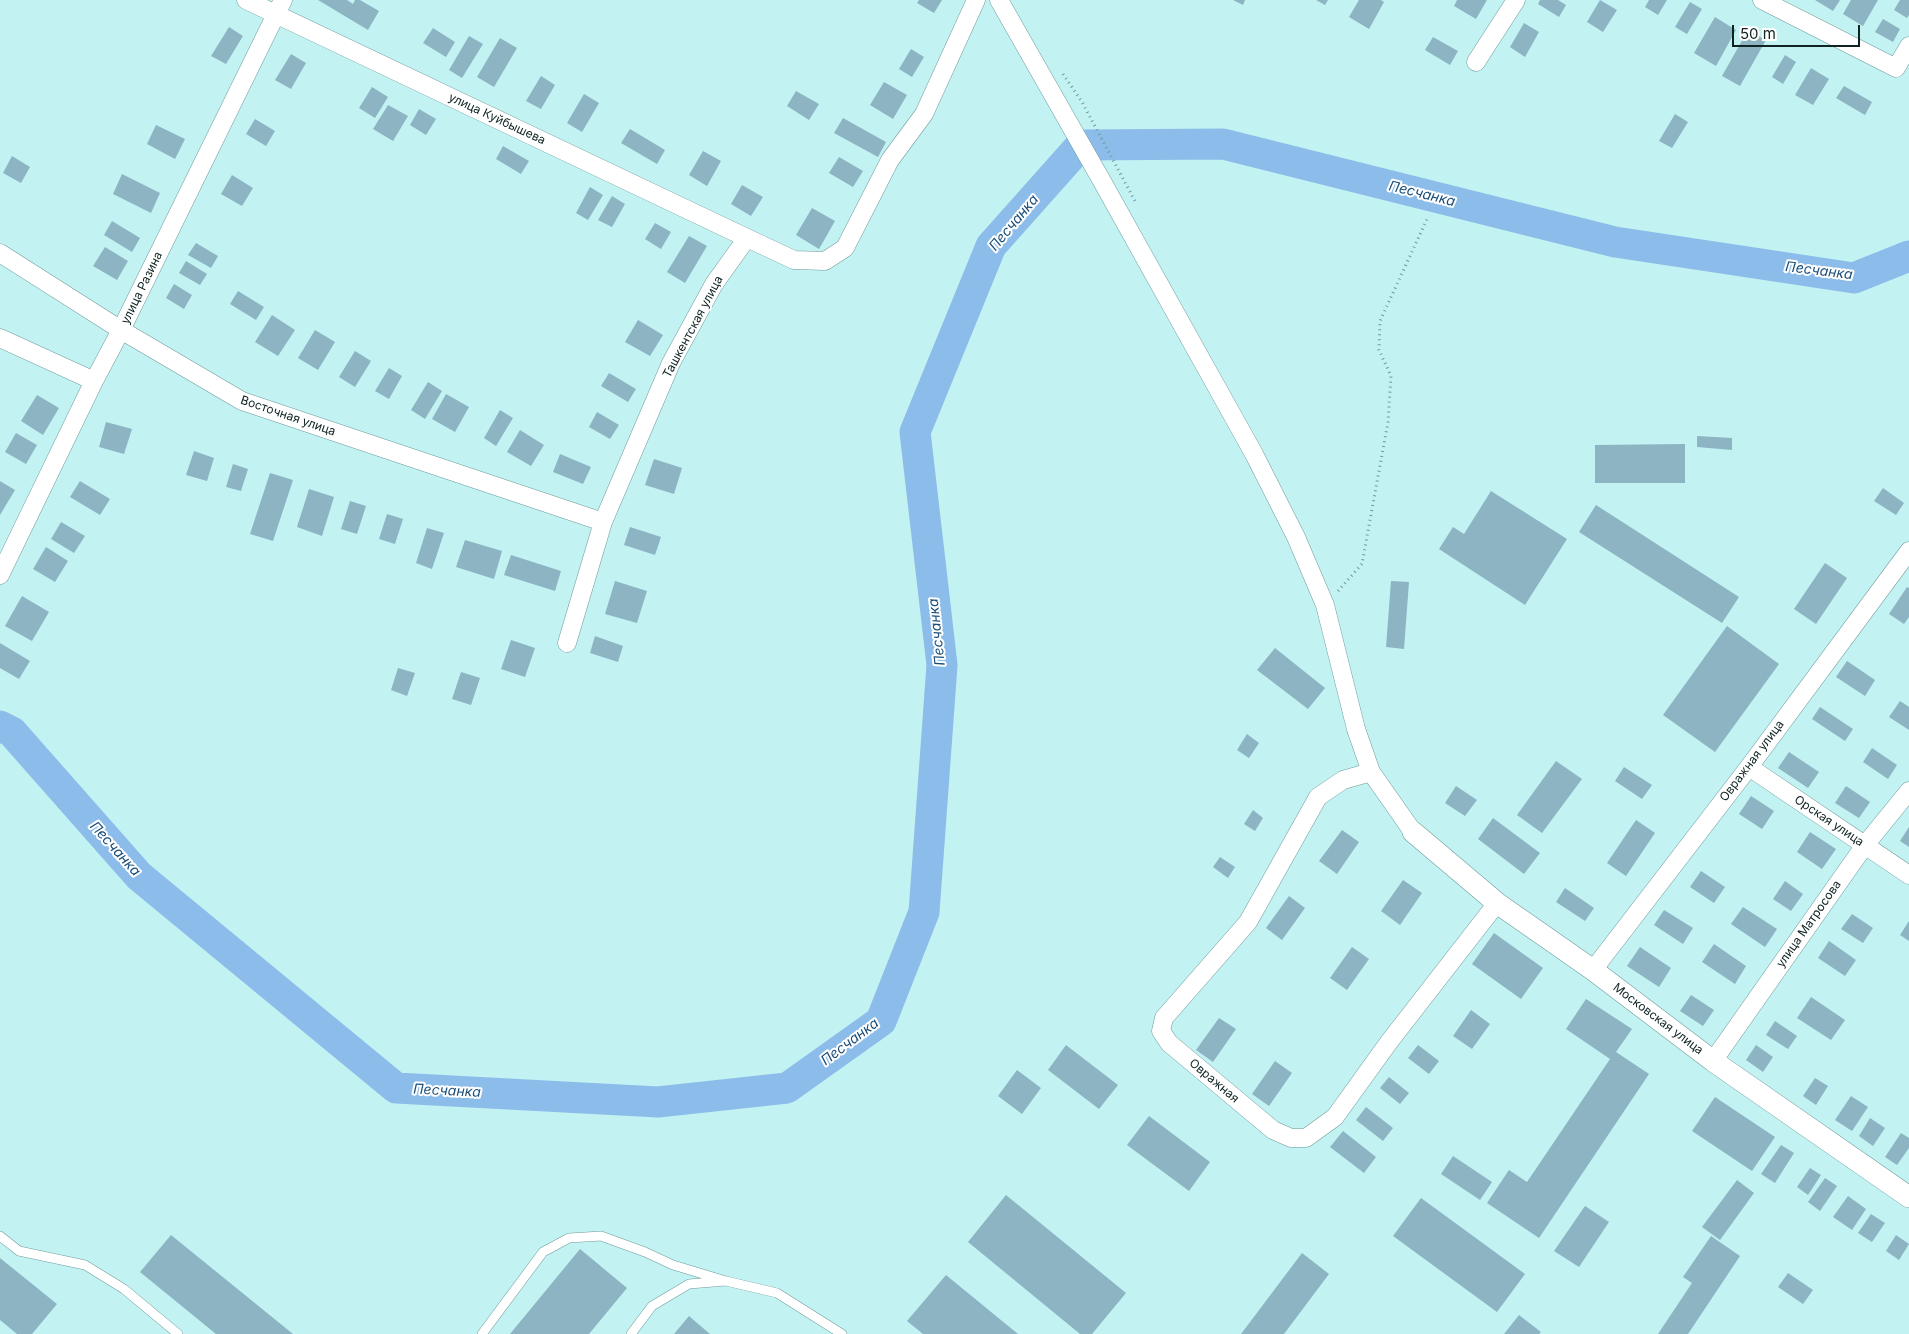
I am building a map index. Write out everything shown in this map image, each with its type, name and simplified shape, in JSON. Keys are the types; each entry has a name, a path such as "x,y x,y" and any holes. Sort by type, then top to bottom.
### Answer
{"street":[{"name":"улица Куйбышева","path":"246,0 280,7 747,238"},
{"path":"747,238 794,260 825,261 844,248 890,160 924,114 976,0"},
{"path":"999,0 1254,454 1296,537 1326,605 1356,729 1371,772 1413,832"},
{"path":"1476,62 1516,0"},
{"path":"1762,0 1896,68 1909,46"},
{"name":"улица Разина","path":"0,575 280,7"},
{"name":"Ташкентская улица","path":"567,643 603,522 672,363 714,284 747,238"},
{"name":"Восточная улица","path":"0,253 121,330 242,401 603,522"},
{"path":"0,338 94,381"},
{"name":"Овражная улица","path":"1593,970 1906,559"},
{"name":"Орская улица","path":"1749,767 1909,875"},
{"name":"Овражная","path":"1371,772 1343,780 1318,797 1248,922 1164,1018 1162,1031 1169,1043 1273,1130 1291,1138 1306,1138 1335,1117 1389,1042 1497,902"},
{"name":"улица Матросова","path":"1713,1061 1865,845 1909,790"},
{"name":"Московская улица","path":"1413,832 1497,902 1593,970 1713,1061 1909,1197"}],"lane":[{"path":"0,1236 19,1251 84,1265 124,1289 178,1334"},
{"path":"482,1334 543,1252 569,1238 602,1236 673,1265 726,1281 777,1293 842,1334"},
{"path":"630,1334 652,1306 690,1284 726,1281"}],"path":[{"path":"1082,102 1136,203"},
{"path":"1326,605 1362,564 1388,422 1392,376 1379,350 1380,321 1428,217"}],"building":[{"path":"318,0 347,0 353,4 355,0 360,0 379,11 368,30"},
{"path":"919,0 942,0 934,13 917,3"},
{"path":"1233,0 1245,0 1243,5"},
{"path":"1316,0 1328,0 1325,5"},
{"path":"1359,0 1381,0 1384,2 1369,29 1349,17"},
{"path":"1457,0 1487,0 1476,19 1454,6"},
{"path":"1540,0 1558,0 1566,5 1559,17 1538,4"},
{"path":"1600,0 1617,10 1603,32 1587,22"},
{"path":"1649,0 1667,0 1658,15 1645,7"},
{"path":"1815,0 1840,0 1833,11"},
{"path":"1851,0 1878,0 1863,26 1843,14"},
{"path":"1900,0 1909,0 1909,15 1907,18 1894,10"},
{"path":"1690,2 1702,9 1687,34 1675,27"},
{"path":"1715,17 1736,30 1716,66 1694,53"},
{"path":"1883,19 1900,29 1893,42 1875,32"},
{"path":"1524,23 1539,32 1525,57 1510,47"},
{"path":"229,27 243,36 226,64 211,56"},
{"path":"433,28 455,42 446,57 423,43"},
{"path":"1748,30 1766,40 1740,86 1722,76"},
{"path":"469,36 483,44 462,78 449,70"},
{"path":"1433,37 1458,51 1450,65 1425,50"},
{"path":"500,38 517,48 494,87 477,77"},
{"path":"911,49 924,57 912,77 899,69"},
{"path":"291,54 306,63 291,89 275,80"},
{"path":"1785,55 1796,62 1783,84 1772,77"},
{"path":"1811,68 1829,79 1813,105 1795,95"},
{"path":"541,76 555,85 541,109 526,101"},
{"path":"884,82 907,95 893,119 870,105"},
{"path":"1844,86 1872,102 1865,115 1836,98"},
{"path":"372,87 388,97 375,118 359,108"},
{"path":"796,91 819,104 809,120 787,106"},
{"path":"584,94 599,103 582,132 567,123"},
{"path":"388,105 408,116 393,141 373,129"},
{"path":"419,109 436,119 426,135 410,125"},
{"path":"1675,114 1688,122 1672,148 1659,141"},
{"path":"843,118 886,142 878,157 834,133"},
{"path":"255,119 275,131 266,146 246,134"},
{"path":"156,125 185,139 175,159 147,144"},
{"path":"630,129 665,150 657,164 621,143"},
{"path":"503,146 529,161 521,174 496,159"},
{"path":"703,151 721,161 707,186 689,175"},
{"path":"12,156 30,167 21,183 3,173"},
{"path":"839,157 863,171 853,187 829,173"},
{"path":"122,174 160,193 151,213 113,194"},
{"path":"232,175 253,188 242,206 221,194"},
{"path":"742,185 763,197 751,216 731,204"},
{"path":"590,187 603,195 588,220 576,213"},
{"path":"612,196 625,204 612,227 598,220"},
{"path":"812,208 835,221 819,249 796,235"},
{"path":"112,221 140,238 132,252 104,235"},
{"path":"655,223 671,232 661,249 645,239"},
{"path":"689,236 707,246 685,283 667,272"},
{"path":"196,243 218,256 211,268 188,255"},
{"path":"105,247 128,261 117,280 93,266"},
{"path":"186,261 207,274 200,285 179,273"},
{"path":"174,284 192,295 184,309 166,298"},
{"path":"238,291 264,307 256,320 230,304"},
{"path":"272,315 295,330 278,356 255,342"},
{"path":"638,320 663,335 650,356 625,342"},
{"path":"315,330 335,342 318,370 298,358"},
{"path":"355,351 371,361 355,387 339,377"},
{"path":"389,368 402,376 389,399 375,391"},
{"path":"609,373 636,389 628,402 601,386"},
{"path":"428,382 442,391 425,419 411,410"},
{"path":"446,394 469,407 455,432 432,419"},
{"path":"37,395 59,408 43,435 21,421"},
{"path":"500,410 513,418 496,446 484,438"},
{"path":"597,412 619,425 610,439 589,427"},
{"path":"106,422 132,429 124,454 99,447"},
{"path":"520,430 544,445 531,466 507,452"},
{"path":"16,433 37,445 26,464 5,452"},
{"path":"1697,436 1732,438 1732,450 1697,447"},
{"path":"1685,444 1685,483 1595,483 1595,445"},
{"path":"194,451 214,458 207,481 186,475"},
{"path":"560,454 591,467 583,484 553,472"},
{"path":"654,459 682,468 674,494 645,485"},
{"path":"233,464 248,469 241,491 226,487"},
{"path":"270,473 293,480 273,541 250,534"},
{"path":"0,481 15,490 0,515"},
{"path":"80,481 110,499 100,515 70,497"},
{"path":"1883,488 1904,503 1896,515 1874,501"},
{"path":"309,489 334,497 322,536 297,527"},
{"path":"1491,491 1567,539 1525,605 1439,549 1453,527 1464,534"},
{"path":"350,501 366,506 357,534 341,529"},
{"path":"1596,505 1739,597 1722,623 1579,532"},
{"path":"387,514 403,519 395,544 379,539"},
{"path":"61,522 85,536 74,553 51,539"},
{"path":"630,527 661,537 655,555 624,545"},
{"path":"427,528 444,533 432,569 416,563"},
{"path":"465,540 502,551 494,579 456,567"},
{"path":"46,547 68,561 55,582 33,569"},
{"path":"511,555 561,571 555,591 504,575"},
{"path":"1825,563 1847,578 1816,624 1794,609"},
{"path":"615,581 647,591 637,623 605,614"},
{"path":"1391,581 1409,582 1404,649 1386,647"},
{"path":"1907,587 1909,588 1909,617 1904,624 1889,614"},
{"path":"22,596 49,612 32,641 5,626"},
{"path":"1727,626 1779,664 1715,752 1663,715"},
{"path":"595,636 623,646 618,662 590,653"},
{"path":"511,640 535,648 525,677 501,669"},
{"path":"0,643 30,661 19,679 0,668"},
{"path":"1275,648 1325,688 1308,709 1257,670"},
{"path":"1847,661 1875,680 1865,696 1836,677"},
{"path":"398,668 415,673 407,696 391,690"},
{"path":"461,672 480,678 471,705 452,699"},
{"path":"1900,701 1909,707 1909,730 1889,717"},
{"path":"1820,707 1853,729 1845,741 1812,719"},
{"path":"1247,734 1259,743 1249,758 1237,750"},
{"path":"1872,748 1897,765 1888,779 1863,762"},
{"path":"1789,752 1819,772 1808,788 1778,768"},
{"path":"1556,761 1582,779 1542,833 1517,815"},
{"path":"1624,767 1652,785 1642,799 1615,781"},
{"path":"1456,786 1477,800 1465,816 1445,803"},
{"path":"1846,786 1870,802 1859,818 1835,803"},
{"path":"1751,796 1774,811 1762,829 1739,814"},
{"path":"1253,810 1263,818 1255,831 1244,824"},
{"path":"1493,818 1540,853 1524,874 1478,839"},
{"path":"1636,820 1655,833 1626,876 1607,863"},
{"path":"1909,827 1909,847 1900,841"},
{"path":"1342,830 1359,842 1337,874 1319,861"},
{"path":"1810,832 1836,849 1822,869 1797,852"},
{"path":"1220,857 1235,867 1228,878 1213,867"},
{"path":"1701,871 1725,887 1714,903 1690,887"},
{"path":"1403,880 1422,893 1400,925 1381,911"},
{"path":"1785,881 1803,894 1791,911 1773,899"},
{"path":"1565,888 1594,908 1585,921 1556,902"},
{"path":"1289,896 1305,908 1282,940 1266,928"},
{"path":"1743,907 1777,929 1765,947 1731,924"},
{"path":"1664,910 1693,928 1683,944 1654,925"},
{"path":"1852,914 1873,928 1863,943 1841,929"},
{"path":"1909,921 1909,941 1900,935"},
{"path":"1494,933 1543,968 1521,999 1472,964"},
{"path":"1829,941 1856,960 1845,976 1818,958"},
{"path":"1714,944 1746,966 1735,984 1702,962"},
{"path":"1352,947 1369,959 1347,990 1330,978"},
{"path":"1640,947 1671,968 1659,987 1627,966"},
{"path":"1691,995 1714,1010 1703,1026 1680,1011"},
{"path":"1811,997 1845,1020 1831,1040 1797,1018"},
{"path":"1586,999 1632,1029 1616,1052 1649,1074 1539,1238 1487,1203 1509,1170 1527,1182 1610,1059 1566,1029"},
{"path":"1471,1010 1490,1024 1472,1049 1453,1036"},
{"path":"1219,1018 1236,1029 1213,1062 1196,1050"},
{"path":"1775,1021 1797,1036 1788,1049 1766,1035"},
{"path":"1066,1045 1118,1085 1099,1109 1048,1070"},
{"path":"1418,1045 1439,1061 1429,1074 1408,1058"},
{"path":"1756,1045 1773,1057 1763,1072 1746,1060"},
{"path":"1275,1061 1292,1073 1269,1106 1252,1094"},
{"path":"1017,1070 1041,1088 1022,1114 998,1096"},
{"path":"1389,1077 1409,1093 1400,1104 1380,1088"},
{"path":"1815,1078 1828,1086 1816,1105 1803,1096"},
{"path":"1851,1096 1868,1107 1852,1131 1835,1120"},
{"path":"1715,1097 1775,1137 1752,1171 1692,1131"},
{"path":"1366,1107 1393,1128 1383,1141 1356,1120"},
{"path":"1149,1116 1210,1162 1189,1191 1127,1145"},
{"path":"1870,1118 1885,1128 1873,1146 1859,1136"},
{"path":"1343,1131 1376,1157 1364,1173 1330,1147"},
{"path":"1901,1133 1909,1138 1909,1148 1897,1165 1885,1157"},
{"path":"1781,1145 1794,1153 1775,1183 1761,1174"},
{"path":"1453,1156 1492,1182 1480,1200 1441,1174"},
{"path":"1810,1168 1821,1175 1808,1195 1797,1187"},
{"path":"1825,1178 1837,1186 1820,1211 1808,1202"},
{"path":"1737,1180 1754,1193 1720,1240 1702,1227"},
{"path":"1006,1195 1126,1293 1092,1334 1080,1334 968,1242"},
{"path":"1848,1196 1866,1209 1852,1230 1833,1217"},
{"path":"1421,1198 1525,1274 1497,1312 1393,1236"},
{"path":"1585,1206 1609,1222 1579,1267 1554,1251"},
{"path":"1871,1214 1885,1223 1872,1242 1858,1233"},
{"path":"171,1235 293,1334 216,1334 140,1272"},
{"path":"1896,1235 1909,1244 1899,1260 1886,1251"},
{"path":"1711,1236 1740,1256 1688,1334 1658,1334 1692,1283 1683,1277"},
{"path":"580,1249 627,1288 589,1334 510,1334"},
{"path":"1302,1253 1329,1274 1284,1334 1241,1334"},
{"path":"0,1258 57,1304 32,1334 17,1334 0,1320"},
{"path":"1788,1273 1813,1290 1803,1304 1778,1287"},
{"path":"946,1275 1018,1334 923,1334 907,1321"},
{"path":"1519,1315 1541,1332 1539,1334 1504,1334"},
{"path":"689,1316 710,1334 674,1334"}],"waterway":[{"name":"Песчанка","path":"0,726 12,732 139,876 396,1088 658,1102 787,1088 881,1021 924,912 942,665 915,432 991,246 1081,145 1223,144 1615,242 1854,278 1909,256"}]}
